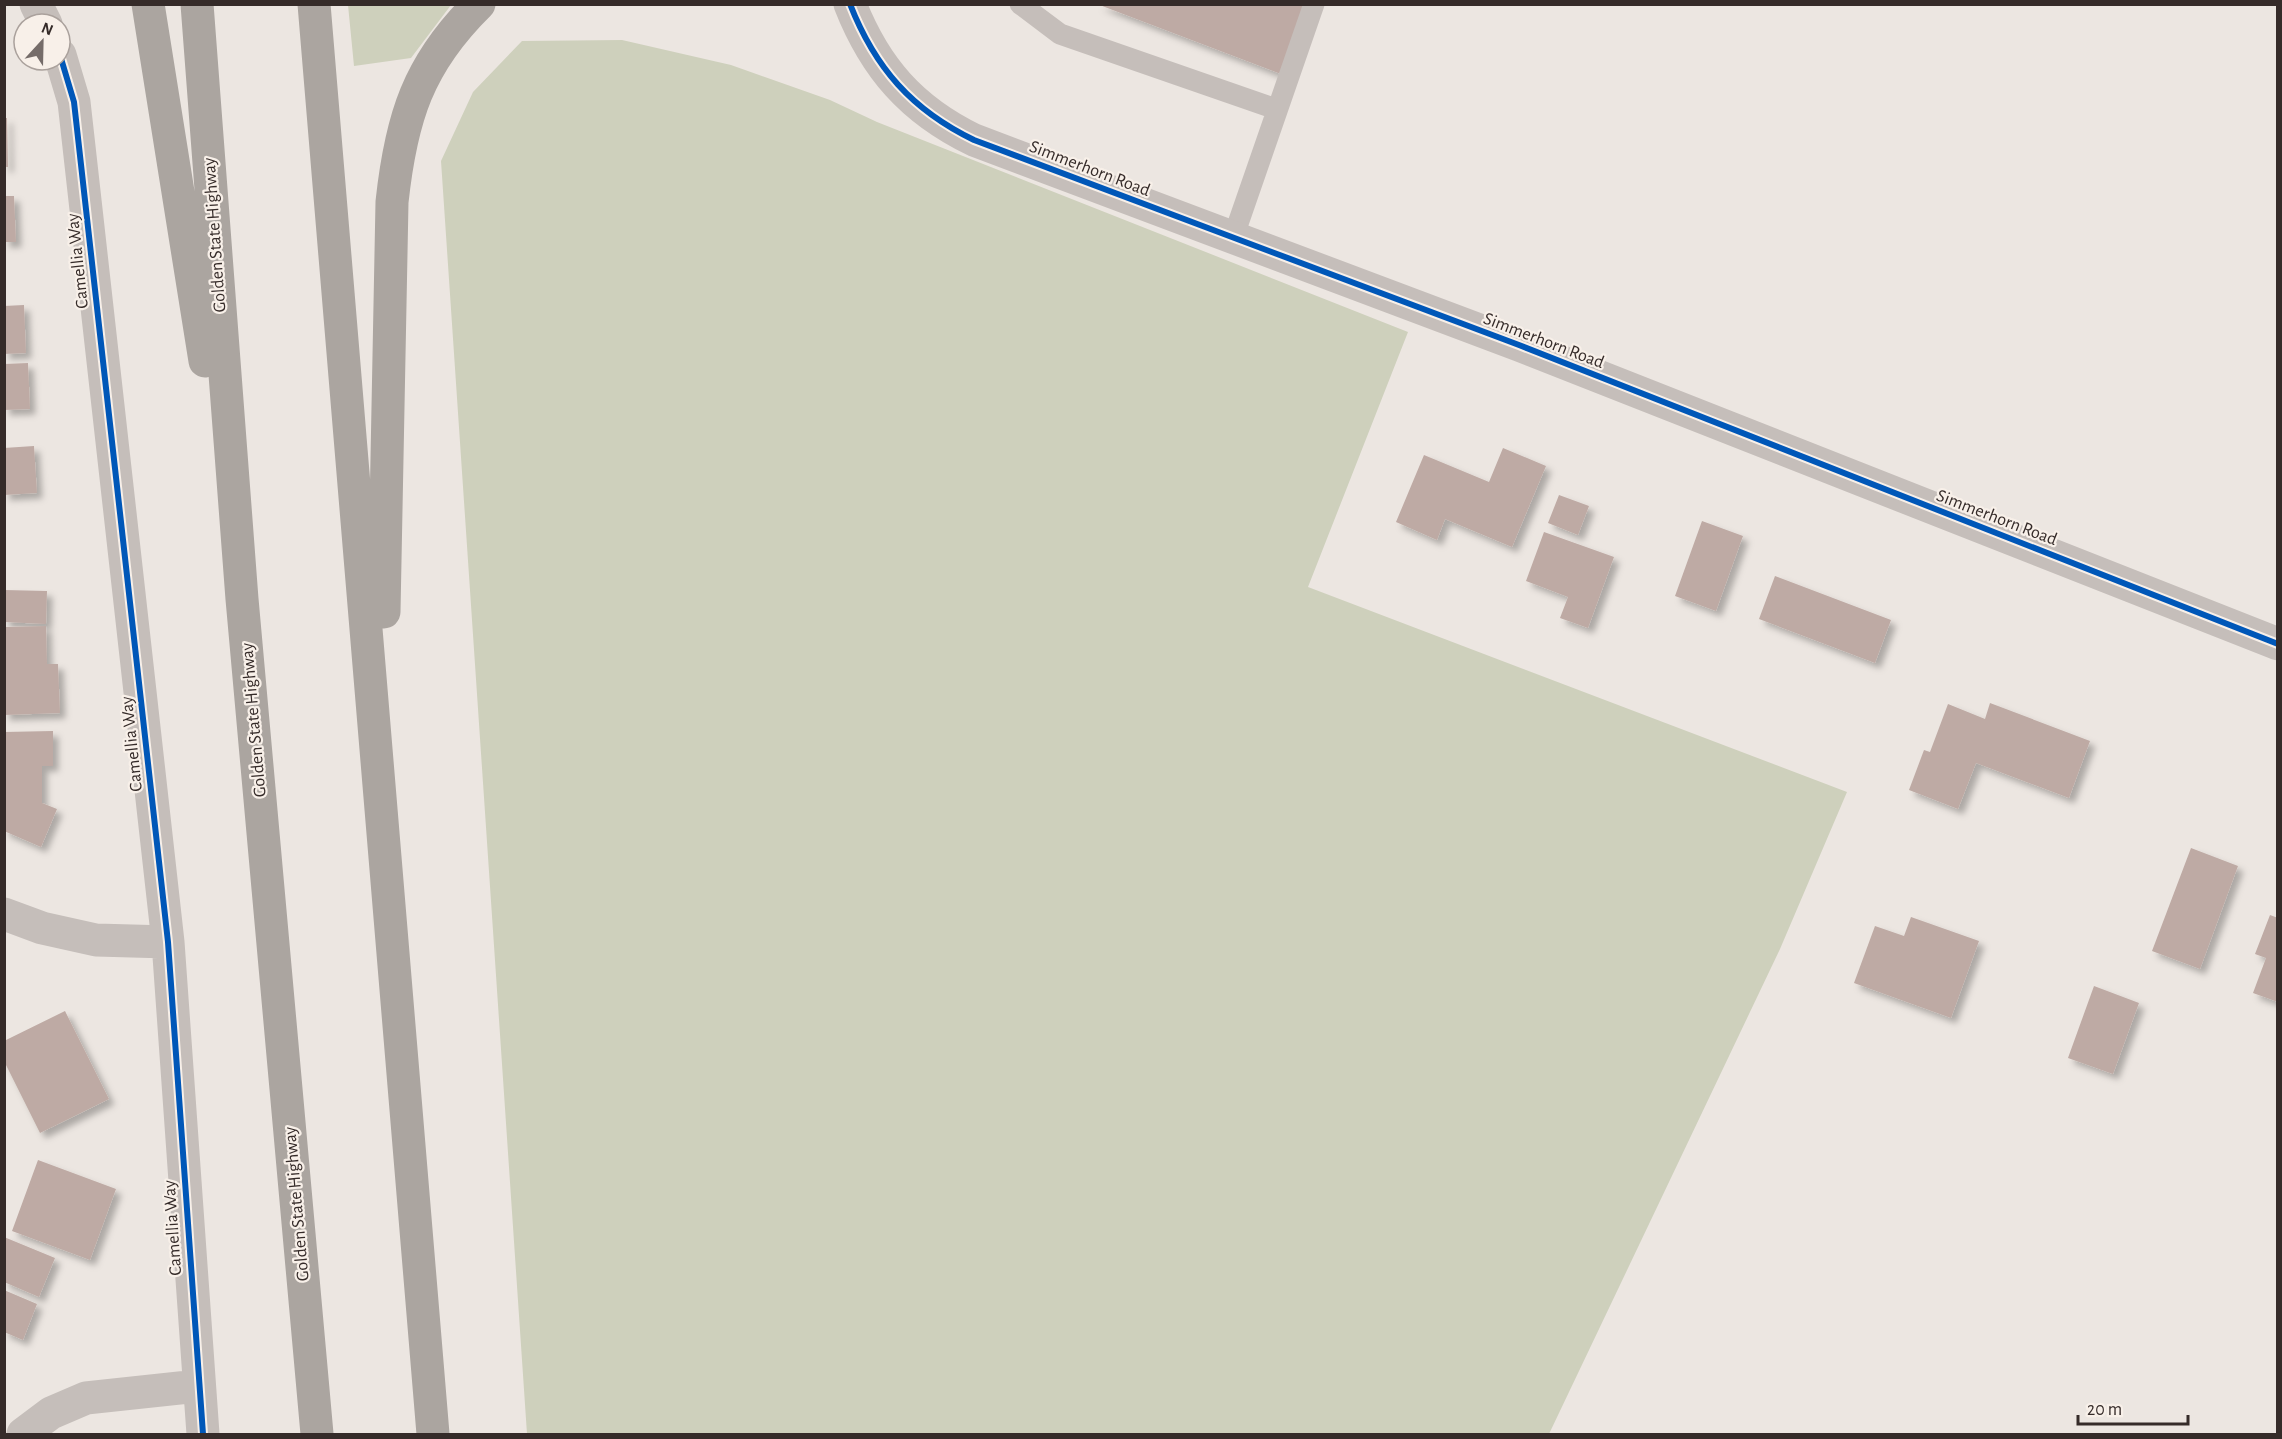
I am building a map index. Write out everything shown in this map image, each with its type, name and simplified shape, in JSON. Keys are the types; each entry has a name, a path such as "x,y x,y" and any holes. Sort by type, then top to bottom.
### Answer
{"highway":[{"path":"148,4 242,599"},
{"name":"Golden State Highway","path":"197,4 242,599 317,1434"},
{"path":"314,4 433,1434"},
{"path":"380,791 392,214 396,165 406,118 424,73 457,27 479,4"}],"street":[{"name":"Simmerhorn Road","path":"850,4 864,39 893,81 917,104 959,133 1519,345 2277,644"},
{"name":"Camellia Way","path":"65,72 74,102 168,942 203,1434"},
{"path":"4,914 42,928 96,940 168,942"},
{"path":"23,1434 51,1413 86,1398 198,1386"}],"lane":[{"path":"1020,4 1060,34 1276,109"},
{"path":"1233,238 1314,4"}],"green space":[{"path":"348,4 451,5 411,58 354,66"},
{"path":"622,40 731,65 830,100 877,122 1408,332 1308,587 1847,792 1780,949 1549,1434 527,1434 441,161 473,92 522,41"}],"building":[{"path":"1097,4 1308,4 1281,74"},
{"path":"4,118 7,118 8,167 4,167"},
{"path":"4,196 14,196 16,242 4,242"},
{"path":"24,305 26,353 4,354 4,306"},
{"path":"28,363 30,409 4,410 4,364"},
{"path":"34,446 37,493 4,495 4,448"},
{"path":"1503,448 1546,466 1512,547 1445,519 1437,540 1396,522 1424,455 1489,482"},
{"path":"1559,495 1589,506 1578,535 1548,523"},
{"path":"1702,521 1743,536 1716,611 1675,596"},
{"path":"1544,532 1614,557 1588,628 1560,618 1568,597 1526,581"},
{"path":"1775,576 1891,620 1875,663 1759,619"},
{"path":"4,590 47,591 46,624 4,622"},
{"path":"46,626 47,664 58,664 60,713 4,715 4,627"},
{"path":"1990,703 2090,741 2069,798 1976,763 1958,809 1909,790 1924,750 1930,752 1948,704 1985,719"},
{"path":"53,731 53,766 42,766 42,803 57,809 41,847 4,831 4,732"},
{"path":"2191,848 2238,866 2200,969 2152,951"},
{"path":"2270,915 2278,918 2278,1002 2253,993 2266,958 2255,954"},
{"path":"1911,917 1979,941 1951,1018 1854,983 1875,926 1904,936"},
{"path":"2094,986 2139,1003 2113,1074 2068,1058"},
{"path":"65,1011 109,1099 40,1133 4,1061 4,1041"},
{"path":"38,1160 116,1189 90,1260 12,1231"},
{"path":"4,1237 55,1258 39,1297 4,1282"},
{"path":"4,1290 37,1304 23,1340 4,1332"}],"cycle path":[{"path":"850,4 871,48 898,85 932,115 974,140 1519,345 2278,644"},
{"path":"65,72 74,102 168,942 203,1434"}]}
